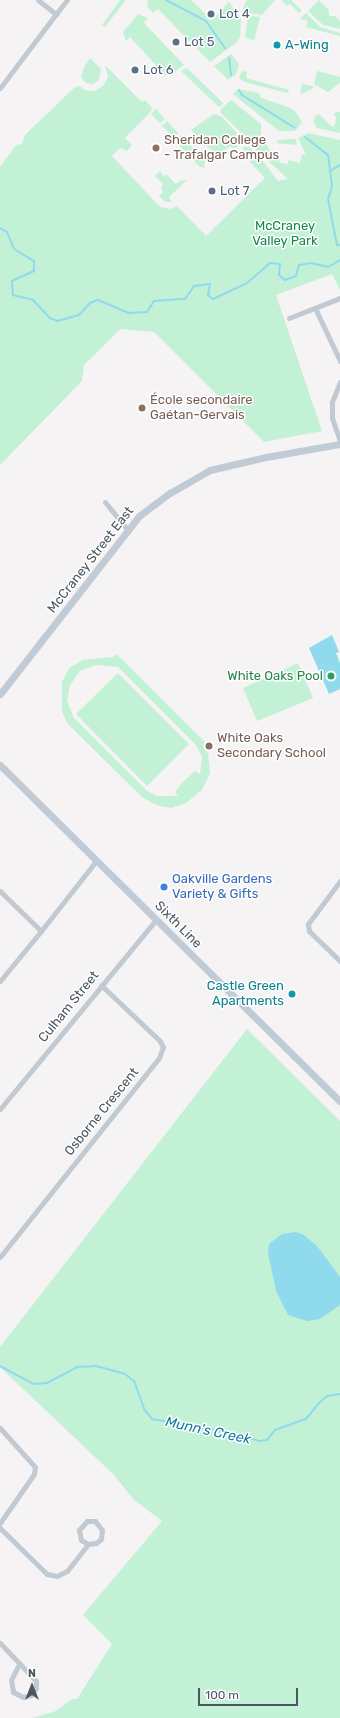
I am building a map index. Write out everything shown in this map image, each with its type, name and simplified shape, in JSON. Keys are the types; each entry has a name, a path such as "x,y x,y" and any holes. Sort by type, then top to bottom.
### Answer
{"street":[{"path":"38,0 56,14"},
{"path":"0,88 67,0"},
{"path":"289,318 340,298"},
{"path":"316,308 340,361"},
{"path":"340,382 332,402 332,418 340,443"},
{"name":"McCraney Street East","path":"0,694 139,516 165,496 210,470 266,457 340,443"},
{"path":"106,502 128,530"},
{"name":"Sixth Line","path":"0,765 340,1101"},
{"path":"0,981 96,861"},
{"path":"340,881 308,924 309,931 340,961"},
{"path":"0,891 41,931"},
{"name":"Culham Street","path":"0,1109 156,920"},
{"name":"Osborne Crescent","path":"0,1257 159,1058 163,1047 160,1041 101,986"},
{"path":"0,1428 35,1467 34,1474 0,1523"},
{"path":"0,1528 47,1574 57,1576 67,1571 88,1544 96,1543 102,1535 101,1526 95,1521 87,1521 79,1530 81,1540 88,1544"},
{"path":"0,1643 36,1681 36,1688 31,1695 23,1696 13,1692 11,1680 19,1664"}],"green space":[{"path":"120,0 126,0 105,27 102,25"},
{"path":"148,0 191,0 212,20 229,2 241,19 240,37 237,42 210,62 158,9 153,13 147,6"},
{"path":"247,0 275,0 262,15 245,12 243,8"},
{"path":"281,0 291,0 302,11 299,13 290,4 287,6"},
{"path":"319,0 329,10 329,16 335,16 340,21 340,29 323,25 308,11"},
{"path":"306,13 320,27 340,33 340,36 306,27 308,21 300,19"},
{"path":"138,14 148,18 144,23 184,65 172,74 165,75 130,37 126,41 123,32"},
{"path":"248,17 260,17 254,41 245,37"},
{"path":"231,54 239,64 236,74 228,80 214,66"},
{"path":"90,58 101,69 99,80 93,84 86,83 81,77 84,67"},
{"name":"McCraney Valley Park","path":"105,65 142,102 145,100 153,109 125,138 132,145 127,151 120,148 112,156 160,207 171,209 177,206 206,236 265,178 250,162 242,147 248,147 259,156 278,181 288,179 251,145 265,141 269,150 273,151 272,157 280,159 279,163 288,164 288,160 300,163 302,154 306,155 298,138 308,133 340,140 340,290 332,274 276,295 322,431 264,442 154,332 120,329 84,365 82,381 0,465 0,167 16,145 22,144 25,135 75,87 80,86 85,90 94,91 103,86 108,77"},
{"path":"187,68 223,104 219,107 181,71"},
{"path":"242,71 247,72 246,78 289,90 288,93 244,82 239,78"},
{"path":"317,71 340,77 340,83 328,92 314,84"},
{"path":"302,84 313,86 313,88 300,95"},
{"path":"238,89 259,93 261,98 288,107 295,111 302,122 295,131 279,131 233,94"},
{"path":"231,100 261,124 261,138 250,141 221,113 221,109"},
{"path":"156,109 165,119 160,123 151,114"},
{"path":"336,112 340,112 340,133 317,128 314,122 315,116 319,114 332,127 335,125 336,117 334,115"},
{"path":"214,114 221,116 236,132 238,145 236,148 229,147 219,154 214,153 191,130"},
{"path":"167,121 178,133 174,138 162,126"},
{"path":"296,139 297,145 277,143 278,140"},
{"path":"183,141 187,142 205,161 204,168 200,167 179,145"},
{"path":"160,171 164,176 166,174 176,184 181,180 188,179 169,197 172,202 165,202 159,196 163,193 161,187 163,184 155,176"},
{"path":"117,654 212,749 208,753 210,773 202,790 186,803 171,808 156,805 142,797 68,724 62,712 62,682 69,668 83,660 113,657","holes":["96,665 118,667 196,745 202,757 200,774 195,771 182,783 175,792 178,796 157,796 147,791 74,718 67,701 70,685 80,671"]},
{"path":"298,663 313,698 257,721 243,688"},
{"path":"118,673 189,744 147,786 76,714"},
{"path":"247,1029 340,1121 340,1718 32,1718 56,1711 72,1699 77,1699 112,1644 83,1615 162,1521 133,1499 114,1475 0,1367 0,1347"}],"water":[{"name":"White Oaks Pool","path":"332,635 339,652 336,653 340,663 340,689 329,694 309,648"},
{"path":"296,1232 304,1235 317,1246 340,1277 340,1305 320,1319 307,1321 288,1315 276,1291 268,1253 269,1244 282,1234"}],"waterway":[{"path":"166,0 206,21 225,48"},
{"path":"229,58 231,75"},
{"path":"239,90 242,95 295,128"},
{"path":"305,137 328,155 330,170"},
{"path":"340,165 330,171 332,186 328,199 337,245 340,245"},
{"path":"0,228 7,232 14,249 34,261 34,271 12,281 13,295 33,300 50,318 57,321 79,315 90,303 98,300 129,313 147,312 154,301 185,299 194,286 210,284 208,295 213,299 247,283 270,263 280,264 279,275 285,280 296,276 299,265 311,263 328,267 340,260"},
{"name":"Munn's Creek","path":"0,1366 34,1384 47,1383 77,1367 96,1366 125,1374 134,1381 144,1409 152,1419 216,1430 260,1441 267,1440 275,1430 306,1419 327,1396 340,1394"}],"place":[{"name":"Lot 4","path":"211,14"},
{"name":"Lot 5","path":"176,42"},
{"name":"A-Wing","path":"277,45"},
{"name":"Lot 6","path":"135,70"},
{"name":"Sheridan College - Trafalgar Campus","path":"156,148"},
{"name":"Lot 7","path":"212,191"},
{"name":"École secondaire Gaétan-Gervais","path":"142,408"},
{"name":"White Oaks Pool","path":"331,676"},
{"name":"White Oaks Secondary School","path":"209,746"},
{"name":"Oakville Gardens Variety & Gifts","path":"164,887"},
{"name":"Castle Green Apartments","path":"292,994"}]}
